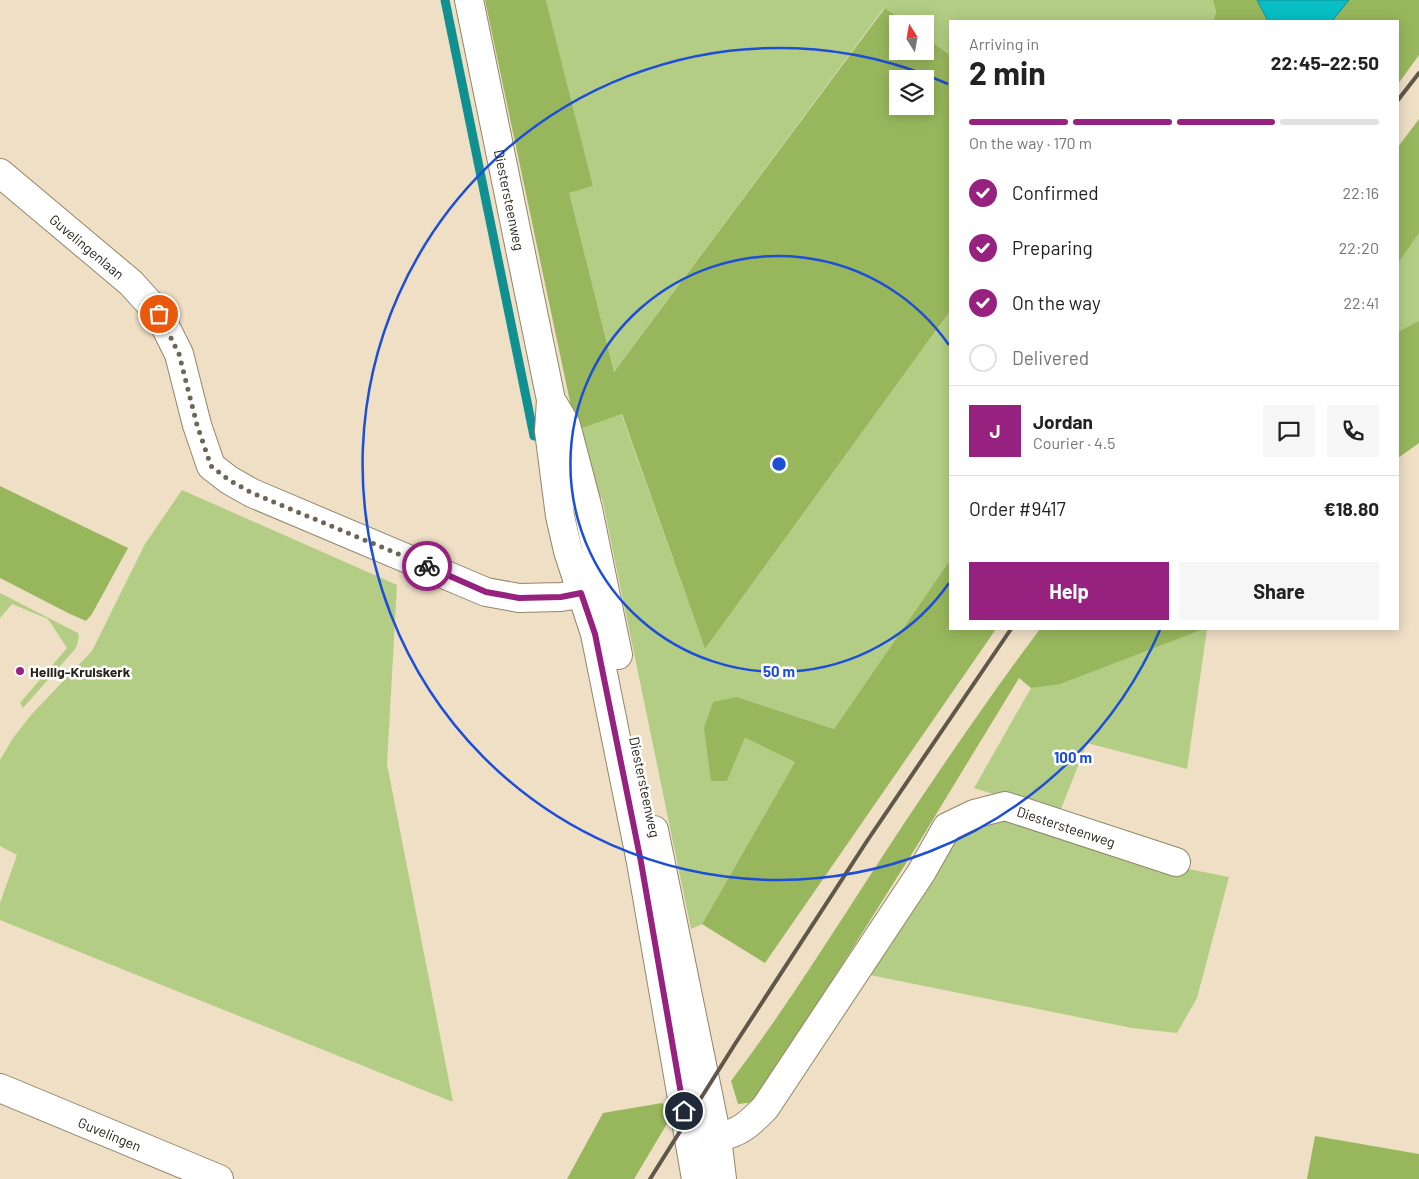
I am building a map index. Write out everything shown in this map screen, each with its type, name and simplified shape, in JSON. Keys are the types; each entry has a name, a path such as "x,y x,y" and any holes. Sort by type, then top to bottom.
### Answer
{"main road":[{"name":"Diestersteenweg","path":"469,0 551,400 566,425 588,509 595,634 641,862 696,1179"},
{"name":"Guvelingenlaan","path":"0,173 131,283 159,314 179,354 197,425 211,466 229,480 252,493 486,592 519,598 561,597 593,591"},
{"name":"Diestersteenweg","path":"593,591 724,1137 722,1179"},
{"name":"Diestersteenweg","path":"724,1137 750,1123 765,1108 921,873 947,827 974,814 1005,806 1176,862"},
{"name":"Guvelingen","path":"0,1088 219,1179"}],"green space":[{"path":"485,0 546,0 593,186 569,193 614,372 885,8 895,15 889,15 889,60 934,60 934,43 949,54 949,312 705,649 622,414 576,430"},
{"path":"546,0 1213,0 1216,12 1213,20 949,20 949,54 934,43 934,15 894,15 884,8 614,372 568,193 593,186"},
{"path":"1213,0 1257,0 1267,20 1213,20 1216,12"},
{"path":"1349,0 1419,0 1419,55 1399,83 1399,20 1333,20"},
{"path":"1419,119 1419,233 1399,262 1399,146"},
{"path":"1419,223 1419,440 1399,453 1399,249"},
{"path":"949,312 949,561 834,729 737,697 727,781 745,738 795,762 702,924 691,929 602,498 593,498 576,430 621,413 705,649"},
{"path":"1419,321 1419,443 1399,457 1399,331"},
{"path":"0,486 128,548 92,614 86,621 0,578"},
{"path":"182,490 397,585 387,764 453,1102 0,920 0,903 17,855 0,846 0,760 13,738 31,715 92,651 145,544"},
{"path":"949,561 949,630 995,630 765,963 702,924 795,762 745,738 727,781 711,781 704,728 713,702 737,697 834,729"},
{"path":"0,593 78,633 79,637 76,648 23,708 20,703 67,648 48,619 12,604 0,618"},
{"path":"1039,630 1201,630 1060,684 1031,688 1019,678 918,844 756,1102 738,1104 731,1081 798,987 903,825"},
{"path":"1201,630 1207,630 1187,769 1087,743 1059,814 974,788 1031,688 1060,683"},
{"path":"966,805 1173,866 1229,877 1197,998 1177,1033 1132,1028 870,975"},
{"path":"662,1103 671,1117 634,1179 567,1179 603,1113"},
{"path":"1315,1136 1419,1154 1419,1179 1307,1179"}],"water":[{"path":"1257,0 1349,0 1333,20 1267,20"}],"waterway":[{"path":"445,0 534,436"}],"railway":[{"path":"1399,99 1419,73"},
{"path":"650,1179 867,841 1010,630"}],"way so far":[{"path":"159,314 179,354 197,425 211,466 229,480 252,493 427,566"}],"place":[{"name":"Heilig-Kruiskerk","path":"20,671"}],"route":[{"path":"427,566 486,592 519,598 561,597 581,593 595,634 641,862 684,1111"}]}
